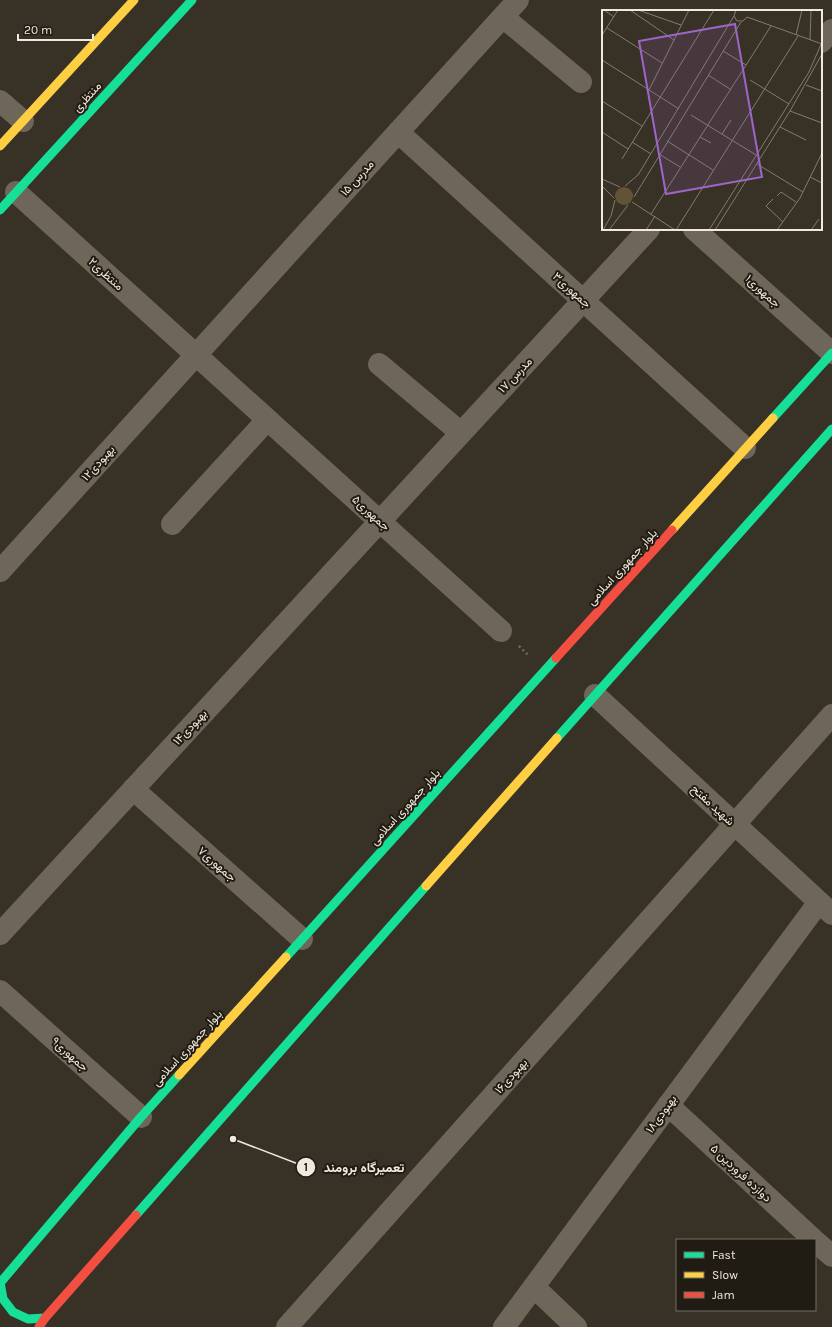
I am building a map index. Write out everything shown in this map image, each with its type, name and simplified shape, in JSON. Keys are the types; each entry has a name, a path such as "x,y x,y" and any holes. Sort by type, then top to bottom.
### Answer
{"main road":[{"path":"0,146 134,0"},
{"name":"منتظری","path":"0,210 192,0"},
{"name":"بلوار جمهوری اسلامی","path":"0,1282 141,1117 832,353"},
{"path":"39,1327 45,1318 595,695 832,430"},
{"path":"0,1282 3,1299 13,1312 28,1319 45,1318"}],"street":[{"name":"مدرس ۱۵","path":"196,355 518,0"},
{"path":"503,17 581,82"},
{"path":"822,41 832,30"},
{"path":"0,100 23,121"},
{"name":"جمهوری۳","path":"398,132 745,448"},
{"name":"منتظری۲","path":"16,192 196,355"},
{"name":"مدرس ۱۷","path":"380,521 648,230"},
{"name":"جمهوری۱","path":"695,230 832,353"},
{"name":"جمهوری۵","path":"196,355 501,631"},
{"name":"بهبودی۱۲","path":"0,571 196,355"},
{"path":"379,364 461,433"},
{"path":"172,524 267,420"},
{"name":"بهبودی۱۴","path":"0,934 380,521"},
{"name":"شهید مفتح","path":"595,695 826,908"},
{"name":"بهبودی۱۶","path":"287,1327 832,715"},
{"name":"جمهوری۷","path":"133,790 302,939"},
{"name":"بهبودی۱۸","path":"504,1327 668,1105 826,908"},
{"name":"جمهوری۹","path":"0,990 141,1117"},
{"name":"دوازده فروردین ۵","path":"668,1105 814,1239"},
{"name":"دوازده فروردین ۵","path":"816,1241 832,1256"},
{"path":"534,1287 576,1327"}],"path":[{"path":"501,631 545,669"}],"traffic: fast":[{"path":"0,210 192,0"},
{"path":"773,418 832,353"},
{"path":"557,738 832,429"},
{"path":"286,957 556,658"},
{"path":"136,1215 426,886"},
{"path":"0,1283 141,1117 179,1075"},
{"path":"0,1282 3,1299 13,1312 28,1319 45,1318"}],"traffic: slow":[{"path":"0,146 134,0"},
{"path":"672,530 773,418"},
{"path":"426,886 557,738"},
{"path":"179,1075 286,957"}],"traffic: jam":[{"path":"556,658 672,530"},
{"path":"39,1327 45,1318 136,1215"}],"place":[{"name":"تعمیرگاه برومند","path":"233,1139"}]}
